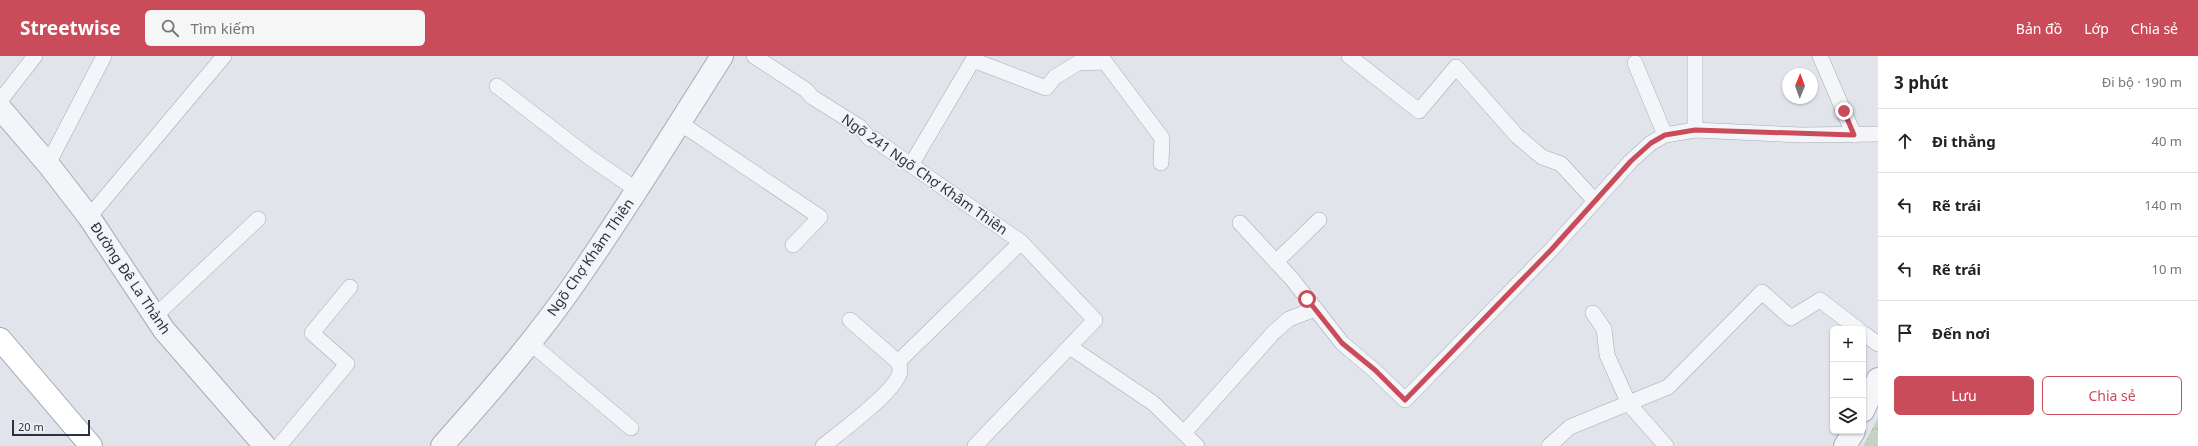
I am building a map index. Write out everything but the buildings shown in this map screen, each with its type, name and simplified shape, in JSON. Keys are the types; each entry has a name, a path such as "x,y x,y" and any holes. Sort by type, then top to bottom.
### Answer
{"main road":[{"path":"0,339 91,446"}],"street":[{"name":"Ngõ Chợ Khâm Thiên","path":"442,446 497,384 578,279 637,190 722,56"},
{"name":"Đường Đê La Thành","path":"0,108 48,164 89,217 164,330 265,446"},
{"path":"1866,405 1878,379"},
{"path":"1845,446 1852,434"}],"lane":[{"path":"0,101 35,56"},
{"path":"48,164 104,56"},
{"path":"89,217 224,56"},
{"name":"Ngõ 241 Ngõ Chợ Khâm Thiên","path":"754,56 806,90 812,97 860,127 870,139 874,139 1021,242 1095,320 975,446"},
{"path":"1349,56 1419,111 1456,67 1517,136 1542,157 1561,164 1595,201"},
{"path":"1695,56 1695,130"},
{"path":"1820,56 1854,135"},
{"path":"911,165 973,60 1046,88 1055,77 1078,63 1107,59 1162,138 1161,163"},
{"path":"1635,63 1665,135"},
{"path":"497,86 589,157 637,190"},
{"path":"680,123 820,217 793,246"},
{"path":"1240,223 1276,262 1342,343 1375,370 1405,400 1551,250 1631,161 1651,143 1665,135 1695,130 1854,135 1878,134"},
{"path":"154,316 258,219"},
{"path":"1276,262 1319,220"},
{"path":"898,362 1021,242"},
{"path":"280,446 347,364 312,333 350,287"},
{"path":"1549,446 1570,427 1668,387 1762,292 1791,318 1820,300 1854,326"},
{"path":"1184,433 1274,332 1289,319 1315,309"},
{"path":"1593,313 1604,329 1607,355 1629,404 1666,446"},
{"path":"823,446 892,386 900,372 898,362 850,320"},
{"path":"1866,335 1878,344"},
{"path":"529,342 631,428"},
{"path":"1070,346 1153,404 1197,446"}],"green space":[{"path":"1878,418 1878,446 1863,446"}],"route":[{"path":"1307,299 1342,343 1375,370 1405,400 1551,250 1631,161 1651,143 1665,135 1695,130 1801,135 1854,135 1844,111"}]}
